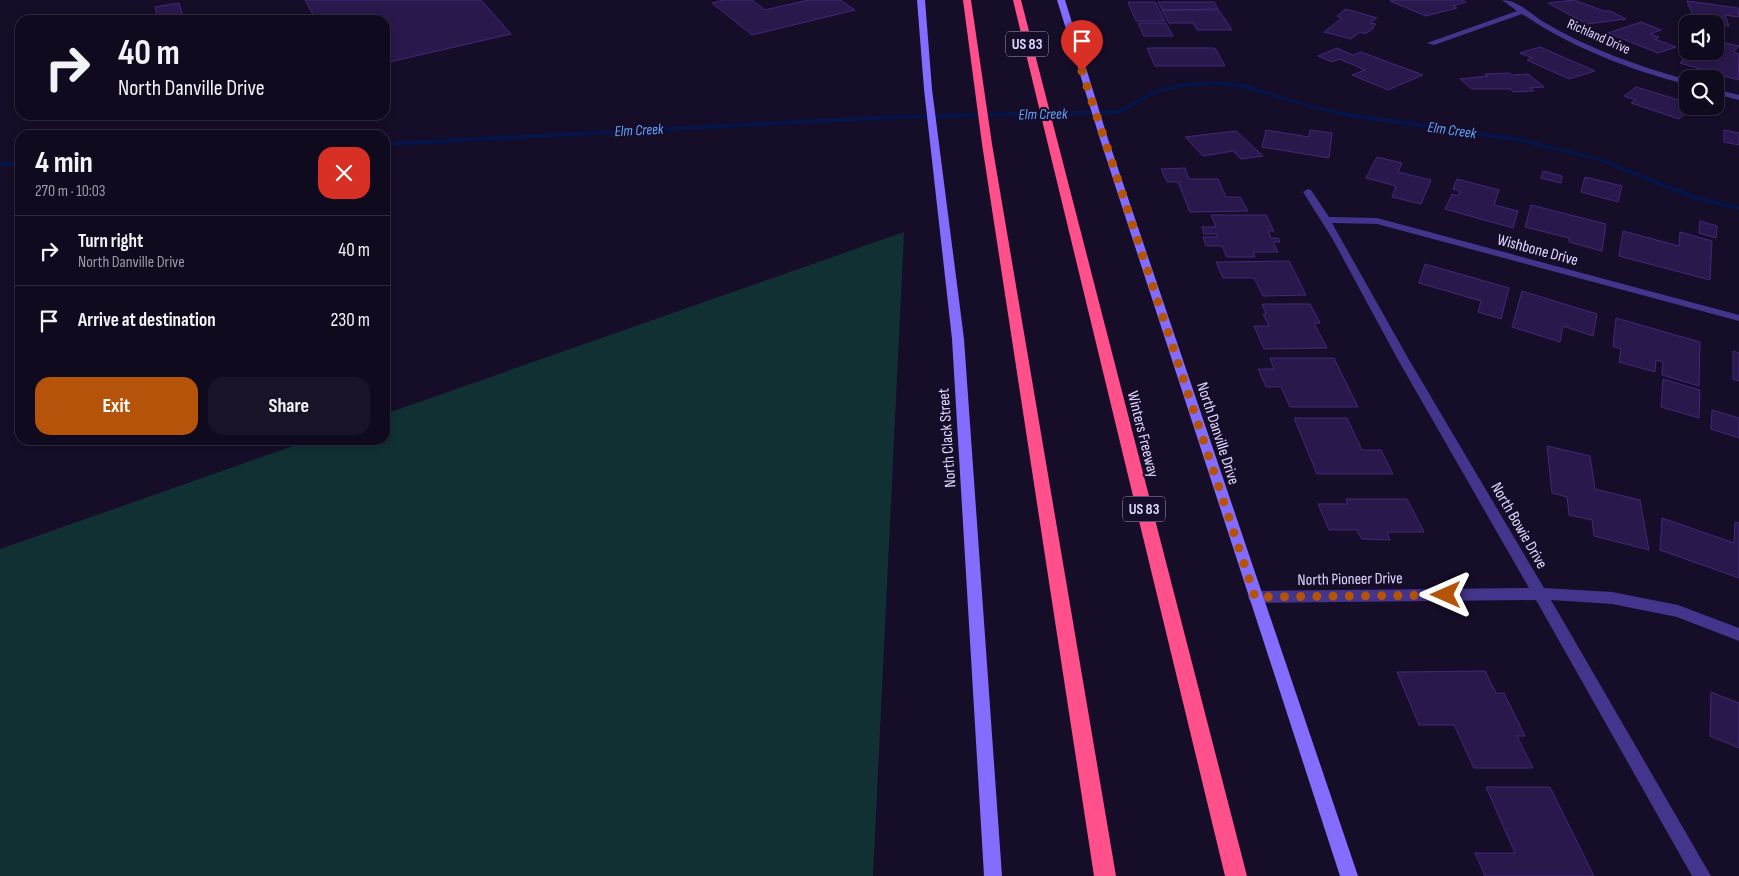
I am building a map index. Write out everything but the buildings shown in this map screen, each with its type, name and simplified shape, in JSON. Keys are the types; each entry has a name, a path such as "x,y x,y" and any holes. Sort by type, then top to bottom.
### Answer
{"highway":[{"path":"967,0 987,144 1106,876"},
{"name":"Winters Freeway","path":"1017,0 1236,876"}],"main road":[{"name":"North Clack Street","path":"921,0 928,89 958,339 993,876"},
{"name":"North Danville Drive","path":"1061,0 1104,139 1349,876"}],"street":[{"name":"Richland Drive","path":"1506,0 1522,12 1577,42 1626,63 1679,80"},
{"path":"1431,43 1522,12"},
{"path":"1724,94 1739,98"},
{"name":"North Bowie Drive","path":"1308,192 1327,220 1395,346 1541,594 1702,876"},
{"name":"Wishbone Drive","path":"1327,220 1377,221 1739,318"},
{"name":"North Pioneer Drive","path":"1255,597 1541,594 1612,598 1668,609 1739,635"}],"green space":[{"path":"904,232 873,876 0,876 0,549 296,445 390,445 390,412"}],"waterway":[{"name":"Elm Creek","path":"390,144 892,117 1120,112 1152,93 1182,85 1216,83 1244,86 1309,106 1349,115 1520,140 1598,159 1697,199 1739,208"},
{"name":"Elm Creek","path":"0,164 15,163"}],"route":[{"path":"1082,71 1255,597 1446,595"}]}
